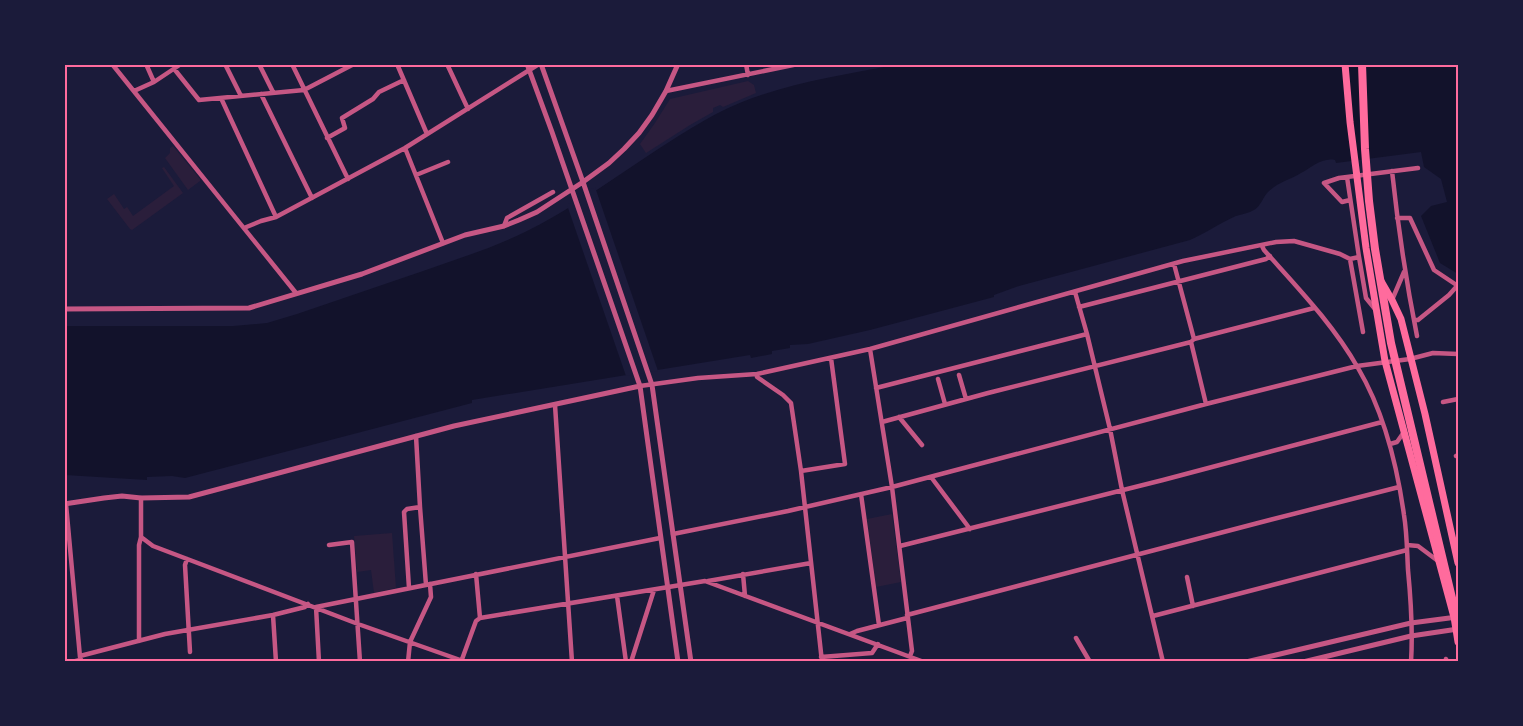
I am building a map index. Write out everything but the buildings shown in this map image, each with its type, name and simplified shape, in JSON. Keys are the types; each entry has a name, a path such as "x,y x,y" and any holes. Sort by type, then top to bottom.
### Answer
{"highway":[{"path":"1345,64 1366,248 1385,362 1438,561 1457,623"},
{"path":"1362,64 1365,149 1375,249 1391,343 1457,623 1458,642"},
{"path":"1368,258 1401,319 1458,563"}],"street":[{"path":"112,64 296,293"},
{"path":"146,64 154,82"},
{"path":"134,91 154,82 182,64"},
{"path":"225,64 241,96"},
{"path":"259,64 273,92"},
{"path":"292,64 348,179"},
{"path":"175,70 199,100 304,90 354,64"},
{"path":"397,64 427,134"},
{"path":"447,64 468,110"},
{"path":"527,64 640,386 678,662"},
{"path":"244,228 276,217 405,148 540,64 584,183 652,385 691,662"},
{"path":"64,309 249,308 362,274 443,243 504,226 537,212 584,183 609,163 639,133 652,115 678,64"},
{"path":"746,64 747,75"},
{"path":"666,91 798,64"},
{"path":"327,138 345,128 342,118 373,99 379,92 404,80"},
{"path":"261,94 312,198"},
{"path":"221,98 276,217"},
{"path":"405,148 443,243"},
{"path":"416,175 448,162"},
{"path":"1350,200 1342,202 1324,183 1339,178 1418,168"},
{"path":"1392,171 1404,272 1418,336"},
{"path":"1347,177 1366,298 1377,311"},
{"path":"504,226 507,218 553,192"},
{"path":"1396,218 1410,219 1434,270 1458,286 1414,321"},
{"path":"80,659 65,504 122,496 189,497 454,426 640,386 698,378 757,375 870,350 1174,264 1276,242 1294,242 1340,254 1350,259 1359,257"},
{"path":"1262,246 1338,337 1358,366 1390,444 1404,516 1411,623 1411,662"},
{"path":"1079,307 1266,259 1270,256"},
{"path":"1350,259 1363,332"},
{"path":"1174,264 1206,404"},
{"path":"1392,300 1404,272"},
{"path":"1075,292 1110,429 1162,662"},
{"path":"882,422 1314,308"},
{"path":"876,388 1087,334"},
{"path":"870,350 900,546 912,651 910,656"},
{"path":"673,534 892,487 1358,366 1410,359 1433,353 1458,354"},
{"path":"801,471 845,464 831,358"},
{"path":"757,375 791,403 801,471 821,659 872,653 878,644"},
{"path":"959,375 966,399"},
{"path":"938,379 945,405"},
{"path":"1443,402 1458,399"},
{"path":"555,405 572,662"},
{"path":"899,417 922,445"},
{"path":"900,546 1382,422"},
{"path":"1390,444 1397,442 1404,432"},
{"path":"408,662 410,642 431,597 420,507 416,436"},
{"path":"931,477 970,529"},
{"path":"850,634 907,616 1137,554 1399,487"},
{"path":"861,494 879,625"},
{"path":"139,641 141,498"},
{"path":"409,588 404,512 407,509 420,507"},
{"path":"141,537 153,546 462,661 476,621 480,618 811,563"},
{"path":"316,607 660,538"},
{"path":"329,545 352,542 360,662"},
{"path":"1153,616 1407,548 1418,546 1438,561"},
{"path":"187,559 185,566 190,652"},
{"path":"64,572 72,571"},
{"path":"476,574 480,618"},
{"path":"743,574 745,596"},
{"path":"1187,577 1193,606"},
{"path":"705,581 924,662"},
{"path":"631,662 654,590"},
{"path":"617,596 626,662"},
{"path":"73,662 165,634 273,615 308,604"},
{"path":"316,607 319,662"},
{"path":"273,615 276,662"},
{"path":"1246,662 1411,623 1457,623"},
{"path":"1303,662 1457,623"},
{"path":"1076,638 1090,662"}],"shaded area":[{"path":"894,65 1458,65 1458,274 1440,263 1421,216 1431,206 1447,202 1441,179 1424,167 1421,152 1336,163 1335,160 1330,159 1276,186 1268,192 1254,210 1236,216 1190,240 1019,286 994,295 994,297 870,330 808,344 790,345 790,348 772,351 772,354 751,358 750,355 472,400 472,403 185,478 147,477 147,480 65,475 64,326 233,326 267,323 297,314 477,252 527,231 575,204 668,142 737,104 803,83"},
{"path":"748,81 754,85 756,93 723,107 720,105 713,108 713,112 646,153 640,144 670,99"},
{"path":"173,146 200,179 188,190 165,158"},
{"path":"164,167 183,193 132,230 130,229 107,199 114,194 124,209 127,207 133,216 174,186 162,168"},
{"path":"892,514 901,582 876,587 867,519"},
{"path":"392,533 396,588 374,593 371,570 357,572 354,536"}],"pier":[{"path":"595,187 658,371 626,376 567,205"}]}
